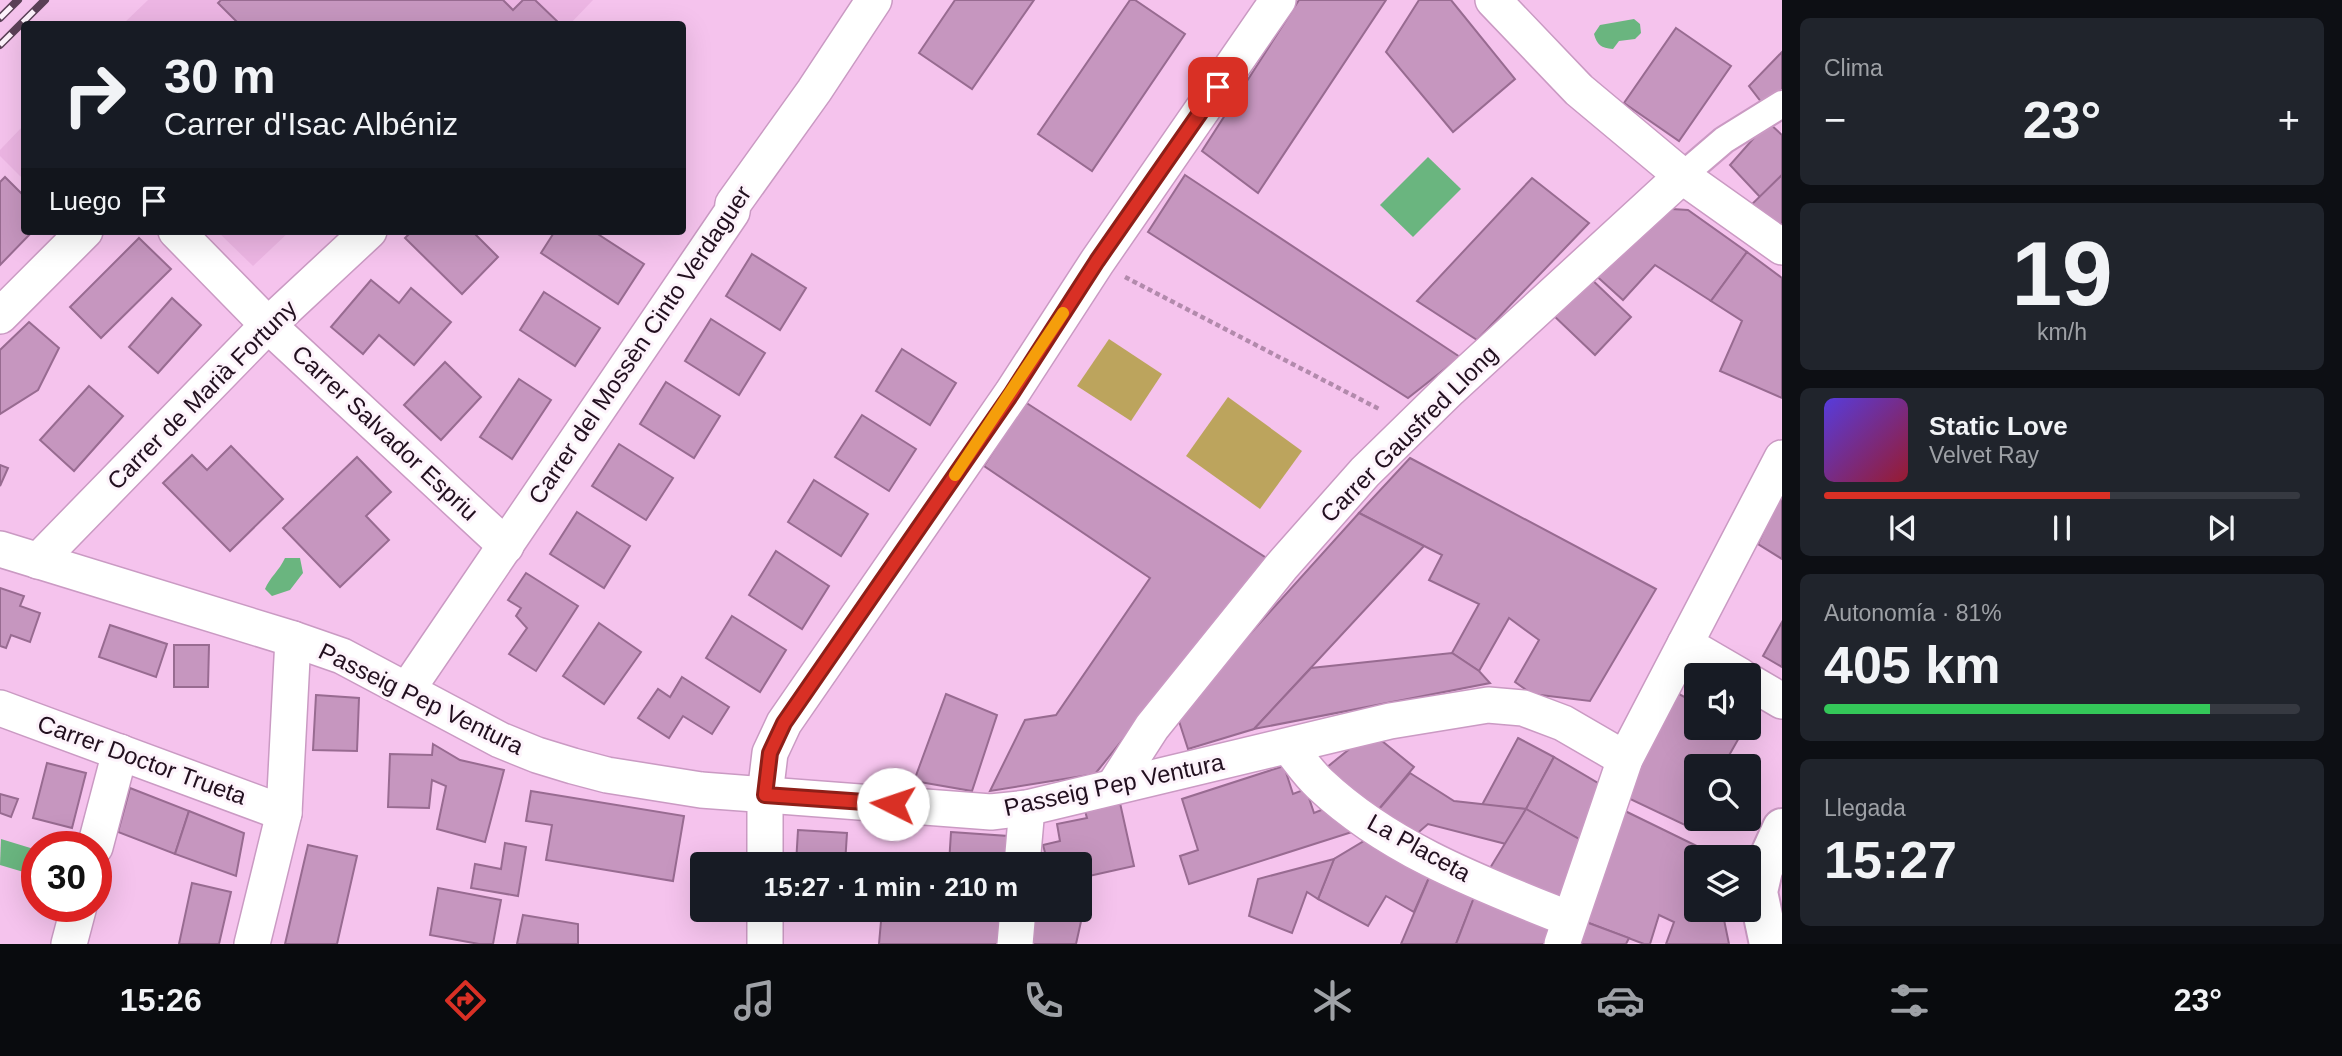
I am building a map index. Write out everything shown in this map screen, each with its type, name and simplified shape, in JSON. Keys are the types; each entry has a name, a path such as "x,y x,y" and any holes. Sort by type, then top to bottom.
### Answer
{"street":[{"name":"Carrer del Mossèn Cinto Verdaguer","path":"407,690 732,212 733,204 814,91 874,0"},
{"path":"765,852 765,795 770,753 784,723 1012,393 1097,261 1278,0"},
{"path":"1493,0 1579,90 1682,176 1782,247"},
{"path":"1682,176 1724,140 1782,104"},
{"name":"Carrer Gausfred Llong","path":"1114,786 1152,727 1281,567 1365,472 1450,389 1682,176"},
{"path":"0,316 81,235"},
{"name":"Carrer Salvador Espriu","path":"180,235 268,325 506,546"},
{"name":"Carrer de Marià Fortuny","path":"38,561 268,325 365,235"},
{"path":"1566,931 1625,759 1782,458"},
{"name":"Passeig Pep Ventura","path":"0,549 342,656 500,740 537,755 607,775 701,790 990,812 1027,808 1390,721 1488,705 1523,708 1563,723 1625,759"},
{"path":"252,944 284,813 293,639"},
{"path":"1685,644 1718,663"},
{"path":"1761,689 1782,701"},
{"name":"Carrer Doctor Trueta","path":"0,708 284,813"},
{"name":"La Placeta","path":"1289,747 1319,783 1365,821 1433,862 1566,931"},
{"path":"99,831 120,752"},
{"path":"1023,852 1027,808"},
{"path":"1769,944 1758,892 1763,870 1782,828"},
{"path":"69,944 75,922"},
{"path":"765,922 765,944"},
{"path":"1015,944 1017,922"}],"path":[{"path":"1097,261 1385,412"}],"shaded area":[{"path":"148,0 593,0 573,21 126,21"},
{"path":"1634,19 1640,24 1641,33 1635,39 1619,41 1613,49 1603,47 1597,41 1594,34 1600,25"},
{"path":"21,128 21,177 0,156 0,150"},
{"path":"1428,157 1461,189 1413,237 1380,205"},
{"path":"221,235 286,235 253,266"},
{"path":"1109,339 1162,374 1131,421 1077,386"},
{"path":"1228,397 1302,451 1260,509 1186,456"},
{"path":"285,558 300,558 303,573 290,590 272,596 265,589"},
{"path":"1,839 21,845 21,871 0,865"}],"building":[{"path":"221,0 503,0 513,10 523,0 535,0 557,21 236,21 218,3"},
{"path":"955,0 1034,0 972,89 919,53"},
{"path":"1130,0 1135,0 1185,34 1092,171 1038,134"},
{"path":"1299,0 1386,0 1258,193 1202,151"},
{"path":"1419,0 1451,0 1515,79 1453,132 1386,52"},
{"path":"1676,28 1731,66 1679,141 1624,103"},
{"path":"1782,52 1782,95 1762,103 1749,86"},
{"path":"1768,122 1782,135 1782,175 1760,197 1730,165"},
{"path":"1185,175 1460,357 1408,398 1148,232"},
{"path":"1782,175 1782,231 1748,208"},
{"path":"5,177 21,193 21,235 29,235 0,265 0,182"},
{"path":"1532,178 1589,223 1477,340 1417,301"},
{"path":"1655,208 1688,210 1747,252 1711,301 1655,265 1623,300 1592,272"},
{"path":"408,235 476,235 498,257 462,294 405,238"},
{"path":"552,235 599,235 644,264 618,304 541,253"},
{"path":"139,238 171,269 101,338 70,307"},
{"path":"1747,252 1782,278 1782,398 1720,371 1742,321 1711,301"},
{"path":"752,254 806,288 780,330 726,296"},
{"path":"1588,276 1631,317 1595,355 1552,314"},
{"path":"371,280 399,303 411,288 451,322 414,365 379,335 363,354 331,327"},
{"path":"544,292 600,328 575,366 520,330"},
{"path":"172,298 201,325 158,373 129,347"},
{"path":"711,319 765,353 739,395 685,361"},
{"path":"29,322 59,348 38,390 0,414 0,350"},
{"path":"902,349 956,383 930,425 876,391"},
{"path":"445,362 481,397 441,440 404,405"},
{"path":"519,379 551,400 512,459 480,437"},
{"path":"666,382 720,416 694,458 640,424"},
{"path":"89,386 123,416 74,471 40,440"},
{"path":"1025,402 1268,559 1095,774 990,791 1025,720 1056,715 1150,578 984,466"},
{"path":"862,415 916,449 889,491 835,457"},
{"path":"619,444 673,478 646,520 592,486"},
{"path":"231,446 283,499 230,551 163,483 192,455 207,470"},
{"path":"357,457 391,492 366,516 389,540 340,587 283,528"},
{"path":"1410,458 1656,589 1590,701 1532,694 1515,682 1539,640 1509,618 1479,671 1452,653 1479,604 1429,580 1442,555 1359,513"},
{"path":"0,465 8,468 0,486"},
{"path":"814,480 868,514 841,556 788,522"},
{"path":"1782,490 1782,559 1758,544"},
{"path":"577,512 630,546 604,588 550,554"},
{"path":"1359,513 1424,546 1254,729 1188,749 1177,715"},
{"path":"776,551 829,586 802,629 749,595"},
{"path":"526,573 578,606 536,671 509,654 527,628 516,616 521,608 508,600"},
{"path":"0,588 24,596 20,606 40,613 30,642 11,635 6,648 0,646"},
{"path":"732,616 786,650 760,692 706,658"},
{"path":"1782,622 1782,667 1763,656"},
{"path":"599,623 641,652 604,704 563,676"},
{"path":"110,625 167,644 156,677 99,657"},
{"path":"174,645 209,645 208,687 174,687"},
{"path":"1452,653 1479,671 1490,683 1254,729 1311,668"},
{"path":"682,677 729,707 712,734 683,716 669,738 638,718 658,689 670,697"},
{"path":"1677,693 1684,697 1684,740 1738,740 1730,754 1684,754 1684,825 1628,798 1641,753"},
{"path":"946,694 997,715 972,791 914,781"},
{"path":"316,695 359,698 357,751 313,750"},
{"path":"1518,738 1554,757 1526,809 1482,805"},
{"path":"1382,741 1414,767 1374,815 1321,772 1352,747"},
{"path":"433,744 460,760 504,770 485,842 437,829 446,786 432,780 429,808 388,807 390,754 432,755"},
{"path":"1554,757 1603,786 1586,843 1526,809"},
{"path":"47,763 86,773 72,828 33,818"},
{"path":"1284,766 1293,794 1306,789 1314,813 1329,807 1352,832 1189,884 1180,856 1198,850 1182,799"},
{"path":"1410,773 1454,801 1526,809 1506,844 1428,824 1413,837 1374,815"},
{"path":"130,788 189,811 175,854 118,832"},
{"path":"531,791 684,816 673,881 546,860 552,825 526,821"},
{"path":"0,794 18,799 11,817 0,813"},
{"path":"1120,803 1134,866 1092,875 1092,852 1045,852 1043,845 1060,841 1057,824 1087,818 1085,811"},
{"path":"1526,809 1586,843 1557,905 1487,873"},
{"path":"1623,810 1695,845 1684,845 1684,922 1724,922 1729,944 1666,944 1674,922 1659,915 1650,944 1586,922"},
{"path":"189,811 244,833 236,876 175,854"},
{"path":"798,830 847,833 846,852 797,852"},
{"path":"951,832 1008,836 1007,852 950,852"},
{"path":"1374,835 1431,873 1414,912 1386,896 1368,926 1318,899 1334,859"},
{"path":"505,843 526,847 518,896 471,888 475,864 501,869"},
{"path":"308,845 357,856 337,944 285,944"},
{"path":"1334,859 1318,899 1307,892 1292,933 1249,916 1258,879"},
{"path":"1431,873 1475,895 1456,944 1401,944"},
{"path":"192,883 231,892 219,944 179,944"},
{"path":"438,888 501,900 493,944 430,935"},
{"path":"1475,895 1553,929 1546,944 1456,944"},
{"path":"523,915 578,924 578,944 517,944"},
{"path":"881,922 1001,922 999,944 879,944"},
{"path":"1030,922 1081,922 1076,944 1028,944"},
{"path":"1586,922 1629,938 1626,944 1578,944"}],"railway":[{"path":"0,18 18,0"},
{"path":"24,21 45,0"},
{"path":"0,45 21,24"}],"slow traffic":[{"path":"955,475 1063,313"}],"route":[{"path":"893,804 765,795 770,753 784,723 1012,393 1097,261 1218,87"}]}
